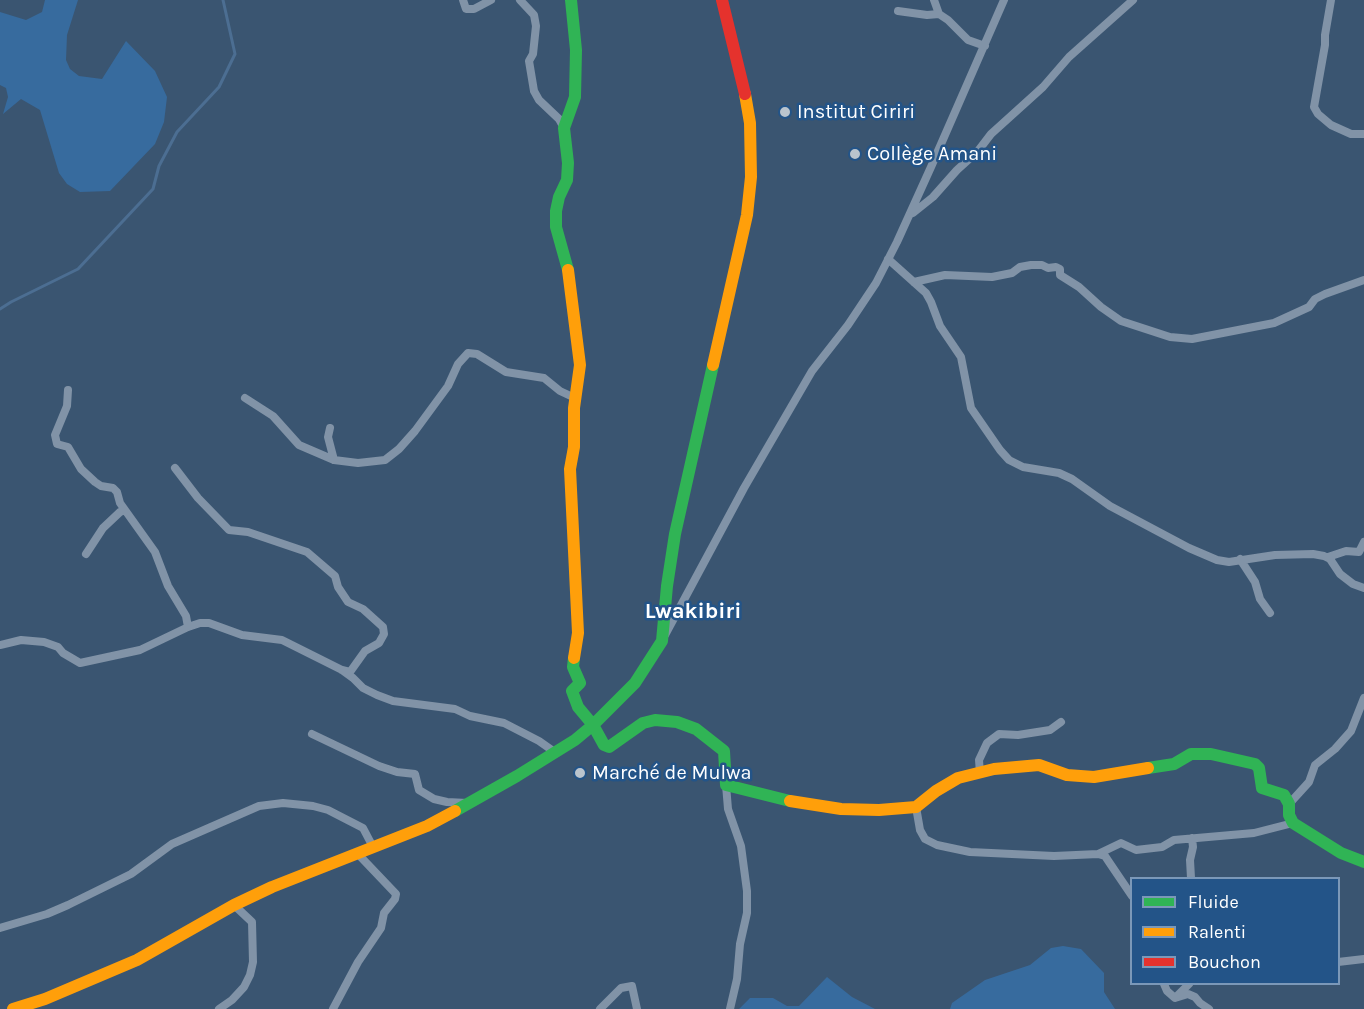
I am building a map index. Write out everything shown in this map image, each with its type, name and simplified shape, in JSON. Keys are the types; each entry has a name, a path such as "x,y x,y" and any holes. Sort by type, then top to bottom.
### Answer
{"street":[{"path":"463,0 466,9 474,9 491,0"},
{"path":"520,0 534,15 536,26 533,54 529,61 534,91 539,100 559,118 564,128 568,163 567,180 556,212 556,227 570,277 580,364 575,398 570,497 578,633 573,667 580,683 572,691 578,707 607,747 643,723 650,721 677,722 696,729 724,751 728,809 741,846 747,891 747,913 730,1009"},
{"path":"564,128 575,97 572,0"},
{"path":"662,641 675,534 735,272 747,214 751,177 749,115 722,0"},
{"path":"934,0 939,14 968,40 985,46"},
{"path":"13,1009 45,999 137,960 234,905 307,872 427,826 556,753 593,725 635,683 662,641 744,488 812,371 863,303 888,259 1004,0"},
{"path":"908,218 933,197 978,151 991,134 1043,87 1069,57 1133,0"},
{"path":"1331,0 1314,107 1318,114 1331,125 1351,134 1364,134"},
{"path":"898,11 927,15 939,14"},
{"path":"888,259 914,282 931,302 940,326 962,357 971,408 1009,460 1023,467 1059,473 1072,479 1110,506 1205,556 1217,560 1229,562 1275,555 1313,554 1328,557 1346,551 1359,552 1364,542"},
{"path":"914,282 945,275 992,277 1012,273 1020,267 1031,265 1056,267 1060,269 1060,275 1079,287 1121,321 1170,337 1192,339 1274,322 1309,307 1315,299 1325,294 1364,280"},
{"path":"244,398 273,416 299,446 334,460 358,463 385,460 399,449 448,386 458,364 468,353 477,354 506,372 544,378 560,391 575,398"},
{"path":"68,390 67,406 55,435 57,444 68,447 81,469 95,482 101,486 113,488 155,552 168,586 186,616 188,627"},
{"path":"330,428 327,437 334,460"},
{"path":"175,468 198,498 229,530 248,532 307,552 335,576 338,587 348,602 363,609 383,627 384,634 379,643 365,651 350,672 342,670"},
{"path":"86,554 103,528 120,512 126,510"},
{"path":"1328,557 1340,574 1353,584 1364,588"},
{"path":"1240,559 1255,582 1260,598 1270,614"},
{"path":"0,645 21,640 44,642 58,647 63,653 80,663 140,650 188,627 209,623 242,635 282,640 342,670 363,688 393,701 455,709 470,716 504,723 556,753"},
{"path":"1289,804 1309,782 1315,765 1335,749 1351,731 1364,698"},
{"path":"980,773 979,760 987,743 999,734 1018,735 1050,730 1061,722"},
{"path":"312,734 379,766 397,772 415,774 419,790 434,799 468,804"},
{"path":"726,785 793,802 841,809 879,810 916,807 946,784 958,778 1012,766 1039,765 1067,775 1094,777 1174,764 1199,752 1255,764 1259,768 1260,785 1284,795 1289,804 1289,815 1293,824 1311,833 1334,850 1364,862"},
{"path":"0,928 68,905 131,874 172,844 259,806 283,803 328,810 363,828 373,847"},
{"path":"916,807 920,830 925,839 937,845 970,852 1054,856 1098,854 1105,856 1130,894"},
{"path":"1098,854 1121,843 1136,850 1162,847 1174,840 1254,834 1293,824"},
{"path":"1191,877 1192,838"},
{"path":"333,1009 358,962 381,928 384,913 396,894 357,853"},
{"path":"219,1009 244,987 253,962 252,922 234,905"},
{"path":"1340,962 1364,959"},
{"path":"1164,985 1175,998"},
{"path":"1175,998 1188,985"},
{"path":"600,1009 621,988 632,986 638,1009"},
{"path":"1175,998 1188,994 1196,997 1209,1009"}],"shaded area":[{"path":"45,0 78,0 67,35 66,60 70,69 79,76 102,79 126,41 155,71 167,97 164,122 155,144 110,191 80,192 67,184 59,173 40,110 21,99 3,114 8,97 6,88 0,85 0,12 26,20 42,12"},
{"path":"1063,946 1081,949 1104,973 1104,992 1115,1009 950,1009 952,1003 985,980 1030,965 1051,948"},
{"path":"827,977 852,997 875,1009 739,1009 750,998 773,998 787,1006 799,1006"}],"waterway":[{"path":"0,309 78,269 153,189 159,166 177,132 219,87 235,54 223,0"}],"traffic: fast":[{"path":"568,270 556,227 556,211 559,197 567,180 568,163 564,128 575,97 576,50 571,0"},
{"path":"455,811 575,740 635,683 662,641 675,534 713,365"},
{"path":"574,658 573,667 580,683 572,691 578,707 593,725 604,745 609,747 643,723 655,720 677,722 696,729 724,751 726,785 790,801"},
{"path":"1148,768 1174,764 1191,754 1211,754 1255,764 1259,768 1262,788 1284,795 1289,804 1289,815 1293,823 1341,853 1364,862"}],"traffic: slow":[{"path":"713,365 747,215 751,177 750,123 745,94"},
{"path":"568,270 580,365 574,408 574,447 570,469 578,633 574,658"},
{"path":"790,801 841,809 879,810 916,807 936,791 958,778 994,769 1039,765 1067,775 1094,777 1148,768"},
{"path":"13,1009 45,999 137,960 234,905 272,887 427,826 455,811"}],"traffic: jam":[{"path":"722,0 745,94"}],"place":[{"name":"Institut Ciriri","path":"785,112"},
{"name":"Collège Amani","path":"855,154"},
{"name":"Marché de Mulwa","path":"580,773"}],"district":[{"name":"Lwakibiri","path":"693,612"}]}
